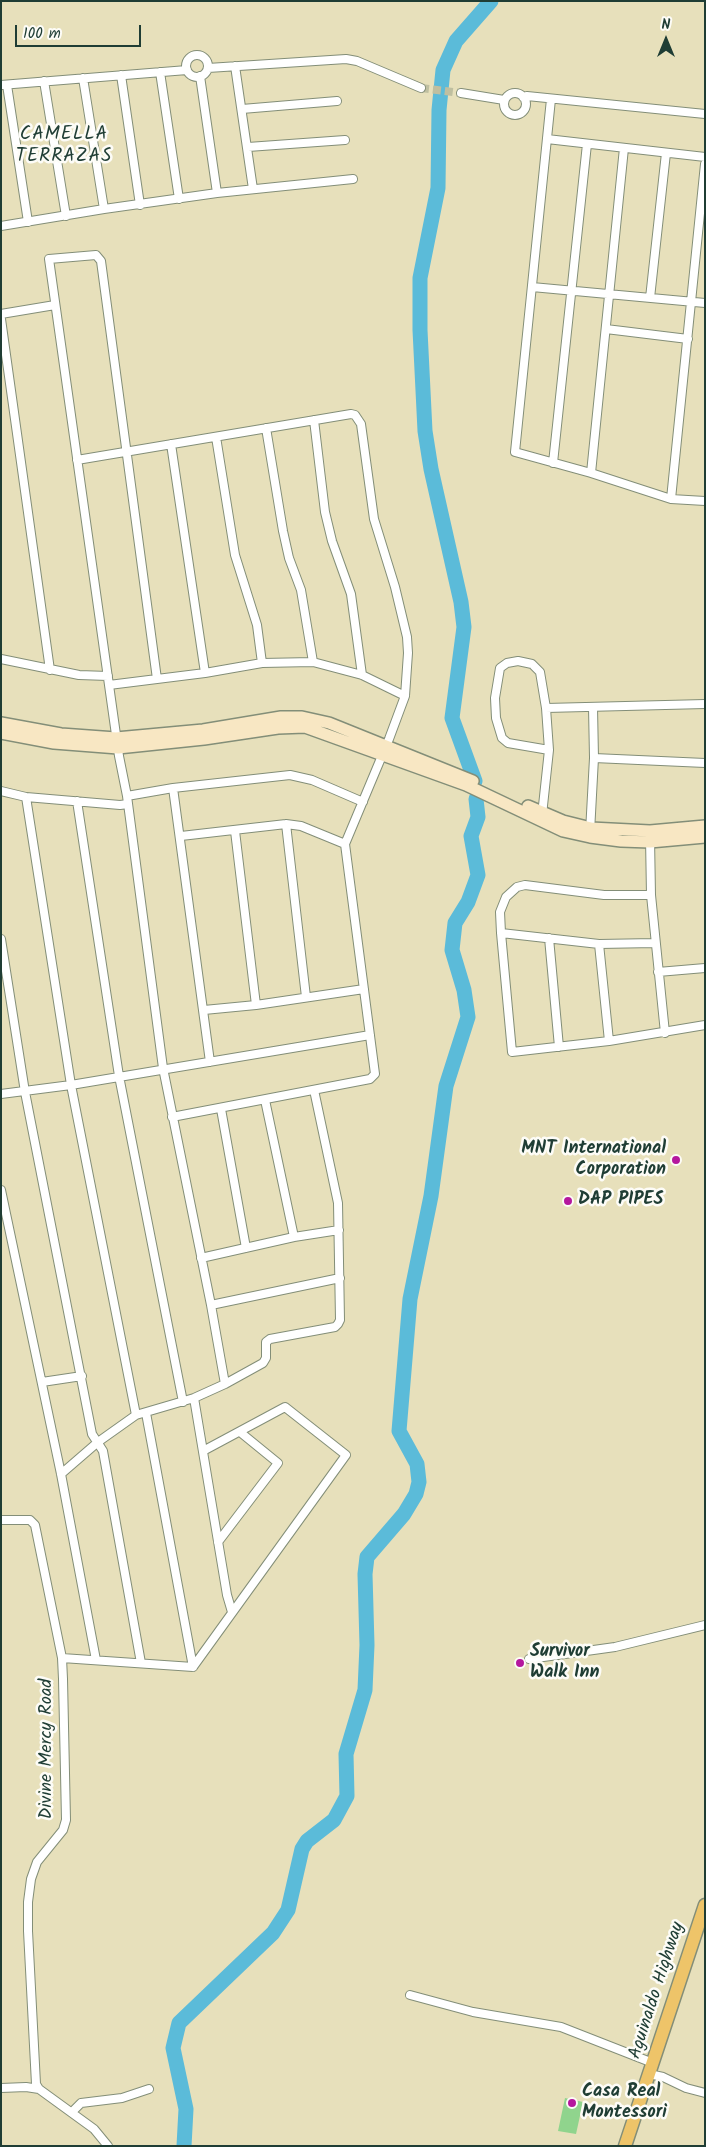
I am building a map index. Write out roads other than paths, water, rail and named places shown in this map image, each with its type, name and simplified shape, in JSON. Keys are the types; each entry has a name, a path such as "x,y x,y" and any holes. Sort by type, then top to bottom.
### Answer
{"main road":[{"name":"Aguinaldo Highway","path":"625,2146 705,1905"}],"street":[{"path":"28,222 4,85 186,70 190,74 200,76 208,68 206,59 194,55 187,61 186,70"},
{"path":"208,68 346,59 357,61 421,88"},
{"path":"235,66 253,189"},
{"path":"160,72 179,199"},
{"path":"121,75 140,205"},
{"path":"200,76 217,193"},
{"path":"83,78 104,209"},
{"path":"44,82 66,216"},
{"path":"523,97 526,105 524,110 514,115 508,113 504,108 504,100 515,92 523,97 705,114"},
{"path":"461,93 504,100"},
{"path":"551,99 515,452 591,473 671,499 705,501"},
{"path":"242,109 337,101"},
{"path":"547,139 705,157"},
{"path":"248,147 345,140"},
{"path":"553,463 587,144"},
{"path":"591,473 624,148"},
{"path":"650,298 666,153"},
{"path":"671,499 705,164"},
{"path":"1,226 217,193 353,179"},
{"path":"157,679 100,258 96,255 49,259 117,743 128,800 162,1068 211,1305 225,1384"},
{"path":"532,287 705,303"},
{"path":"1,314 55,305"},
{"path":"1,319 50,670"},
{"path":"606,329 688,339"},
{"path":"77,460 351,414 358,418 361,424 374,518 395,587 406,637 408,653 405,696 345,844 375,1074 370,1079 172,1117"},
{"path":"314,420 325,512 332,541 351,594 362,675"},
{"path":"266,428 283,531 289,558 301,590 314,662"},
{"path":"216,437 235,555 257,625 262,663"},
{"path":"171,444 205,673"},
{"path":"1,659 79,675 108,676"},
{"path":"109,685 205,673 262,663 314,662 362,675 405,696"},
{"path":"542,817 549,750 546,708 540,672 532,664 507,663 500,668 495,698 496,718 502,738 508,743 549,750"},
{"path":"546,708 705,704"},
{"path":"590,833 594,758 593,707"},
{"path":"1,723 117,743"},
{"path":"1,733 54,743 117,743 204,740 292,726 318,730 384,750 467,782 542,817 590,833 705,837"},
{"path":"594,758 705,763"},
{"path":"1,791 26,797 77,801 128,800 173,788 290,775 312,780 363,802"},
{"path":"173,788 181,836 210,1062"},
{"path":"26,797 71,1085 136,1416"},
{"path":"77,801 119,1076 183,1402"},
{"path":"181,836 286,824 301,826 345,844"},
{"path":"286,824 306,998"},
{"path":"650,836 705,826"},
{"path":"235,831 256,1005"},
{"path":"650,836 651,895 665,1032"},
{"path":"651,895 604,895 525,885 516,887 506,897 500,912 500,934 512,1052 609,1041 705,1026"},
{"path":"500,934 599,944 655,943"},
{"path":"548,938 560,1047"},
{"path":"1,939 25,1092 92,1434 103,1452 141,1663"},
{"path":"599,944 609,1041"},
{"path":"658,972 705,968"},
{"path":"204,1010 256,1005 364,989"},
{"path":"1,1094 71,1085 162,1068 210,1062 370,1035"},
{"path":"61,1474 98,1442 136,1416 194,1398 266,1362 265,1346 266,1342 270,1339 334,1327 338,1324 340,1278 338,1203 314,1090"},
{"path":"266,1100 294,1237"},
{"path":"221,1109 246,1248"},
{"path":"1,1190 61,1474 96,1660"},
{"path":"201,1258 294,1237 339,1230"},
{"path":"211,1305 340,1278"},
{"path":"42,1382 82,1376"},
{"path":"194,1398 227,1595 232,1612"},
{"path":"192,1666 346,1455 285,1408 203,1451"},
{"path":"146,1413 192,1666"},
{"path":"218,1542 278,1463 240,1432"},
{"name":"Divine Mercy Road","path":"1,1520 30,1520 35,1525 62,1658 66,1820 63,1830 37,1862 28,1902 36,2084 39,2089"},
{"path":"529,1659 615,1647 705,1625"},
{"path":"62,1658 192,1666"},
{"path":"410,1995 473,2012 561,2027 651,2068 686,2088 705,2093"},
{"path":"1,2088 26,2087 39,2089 94,2129 108,2146"},
{"path":"72,2112 81,2102 122,2098 149,2089"}],"waterway":[{"path":"475,781 452,718 464,627 461,602 431,469 425,431 420,330 420,278 438,188 439,110 443,70 456,41 491,1"},
{"path":"184,2146 186,2109 173,2048 179,2023 273,1933 288,1910 302,1849 307,1841 334,1820 347,1796 346,1754 365,1690 367,1645 365,1574 367,1557 404,1514 416,1494 419,1482 417,1464 399,1431 410,1299 431,1196 446,1086 468,1017 464,990 452,950 455,923 468,902 478,875 471,836 478,817 476,799"}],"tunnel":[{"path":"421,88 461,93"}],"place":[{"name":"MNT International Corporation","path":"676,1160"},
{"name":"DAP PIPES","path":"568,1201"},
{"name":"Survivor Walk Inn","path":"520,1663"},
{"name":"Casa Real Montessori","path":"572,2103"}],"district":[{"name":"CAMELLA TERRAZAS","path":"64,147"}]}
